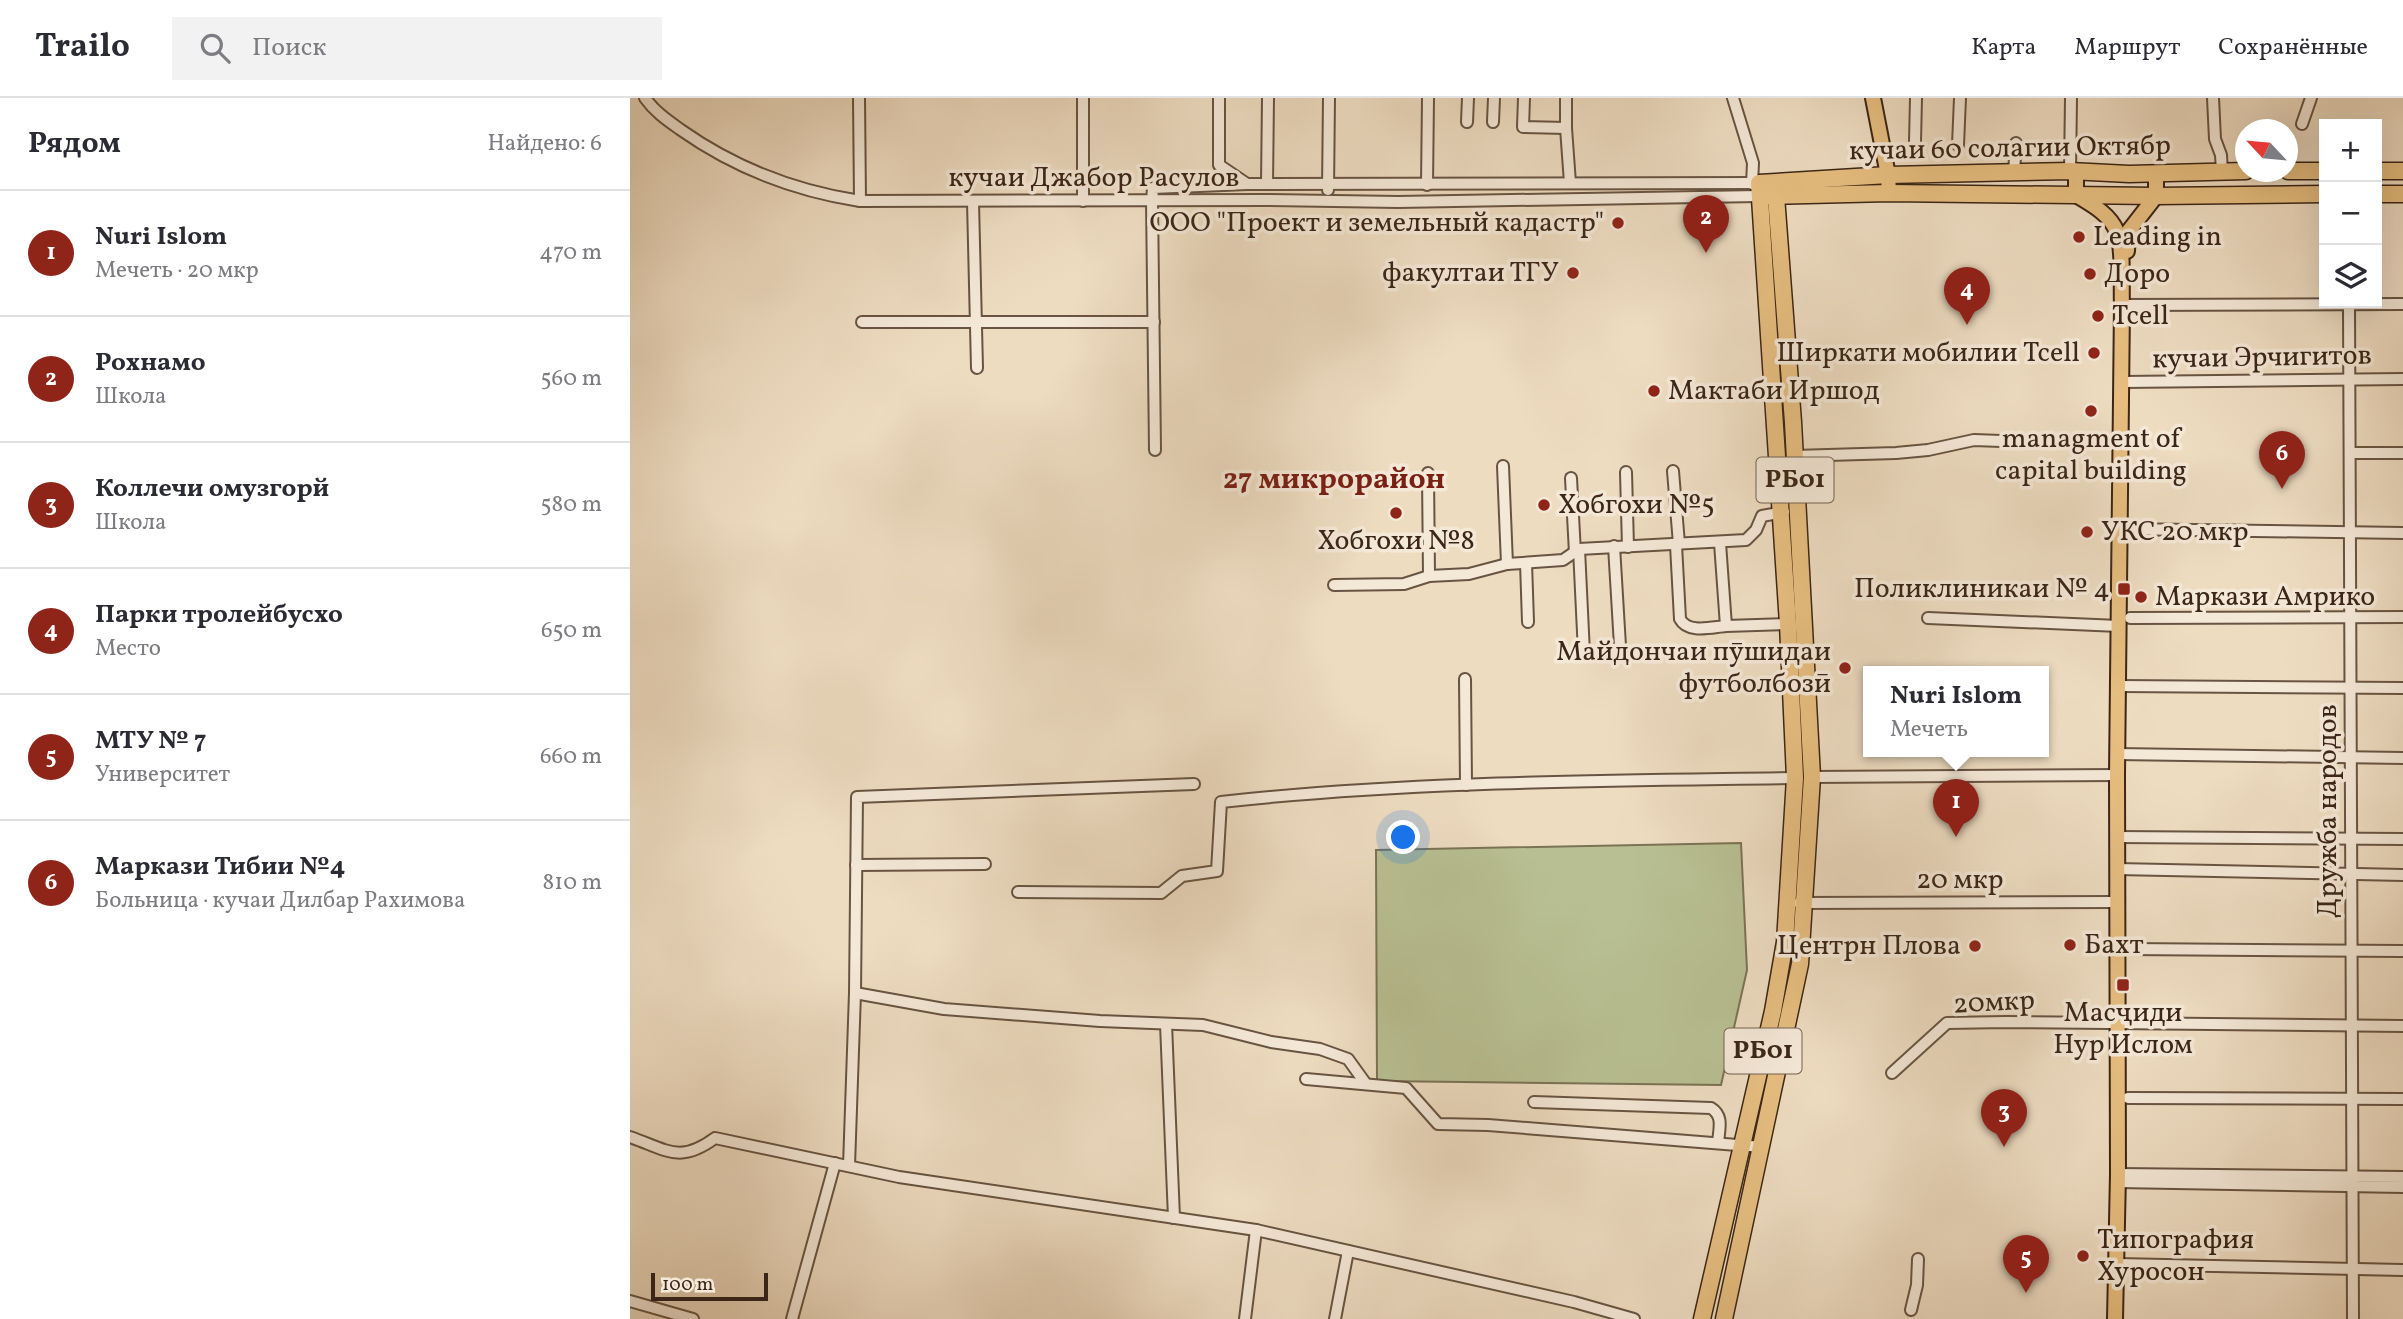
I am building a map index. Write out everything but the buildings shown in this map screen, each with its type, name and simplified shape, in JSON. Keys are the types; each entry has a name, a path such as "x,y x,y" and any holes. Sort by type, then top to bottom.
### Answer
{"highway":[{"name":"кучаи 60 солагии Октябр","path":"1764,188 1888,175 2014,172 2072,167 2156,173 2235,171"},
{"path":"2298,171 2319,171"},
{"path":"2382,171 2403,171"},
{"path":"2281,182 2282,190 2287,195"},
{"name":"кучаи 60 солагии Октябр","path":"1764,188 1889,193 2156,197 2319,194"},
{"name":"РБ01","path":"1724,1319 1800,964 1812,777 1794,456 1764,188"},
{"name":"РБ01","path":"1702,1319 1743,1145 1783,953 1795,778 1764,188"},
{"path":"2382,194 2403,194"}],"main road":[{"path":"1873,98 1889,193"},
{"path":"2072,167 2076,195 2095,206 2109,219 2119,236 2122,305 2121,624 2116,902 2121,1024 2115,1319"},
{"path":"2122,305 2128,232 2156,197 2156,173"}],"street":[{"name":"кучаи Джабор Расулов","path":"645,98 654,111 694,139 755,173 819,194 860,201 1398,202 1669,198 1764,188"},
{"path":"859,98 860,201"},
{"path":"1083,98 1083,201"},
{"path":"1219,98 1219,164 1247,184"},
{"path":"1267,184 1268,98"},
{"path":"1329,98 1329,200"},
{"path":"1427,185 1428,98"},
{"path":"1467,121 1468,98"},
{"path":"1493,122 1494,98"},
{"path":"1524,98 1523,127 1566,128"},
{"path":"1566,98 1570,183"},
{"path":"1155,450 1153,188 1247,184 1328,186 1670,183 1764,188 1733,98"},
{"path":"1915,142 1916,98"},
{"path":"1958,145 1960,98"},
{"path":"2071,98 2072,167"},
{"path":"2213,98 2215,139 2221,155 2222,172"},
{"path":"2302,124 2311,98"},
{"path":"2014,172 2016,143"},
{"path":"1621,198 1622,183"},
{"path":"1669,198 1670,183"},
{"path":"973,202 977,368"},
{"path":"2122,305 2319,303"},
{"path":"2382,304 2403,304"},
{"name":"Дружба народов","path":"2349,308 2353,1319"},
{"path":"862,322 1154,321"},
{"name":"кучаи Эрчигитов","path":"2122,382 2403,379"},
{"path":"1794,456 1896,453 1928,450 1973,440 2000,442"},
{"path":"2350,453 2403,453"},
{"path":"1503,466 1507,564"},
{"path":"1673,471 1682,624 1691,628 1788,624"},
{"path":"1626,472 1628,547"},
{"path":"1428,473 1429,576"},
{"path":"1571,478 1584,653"},
{"path":"1334,585 1404,584 1429,576 1469,574 1507,564 1563,560 1577,551 1614,546 1746,540 1756,530 1762,516 1797,512"},
{"path":"2120,529 2403,533"},
{"path":"1720,543 1727,626"},
{"path":"1614,546 1620,646"},
{"path":"1526,563 1528,622"},
{"path":"1928,618 2121,624 2403,617"},
{"path":"1465,679 1466,785"},
{"path":"2119,686 2403,688"},
{"path":"2118,754 2403,758"},
{"path":"1812,777 2117,775"},
{"path":"1018,892 1161,893 1182,876 1217,871 1221,803 1360,789 1795,778"},
{"path":"849,1166 855,992 857,797 1194,784"},
{"path":"2117,837 2403,839"},
{"path":"856,865 985,864"},
{"path":"2117,869 2403,875"},
{"name":"20 мкр","path":"1788,900 1805,904 2116,902"},
{"path":"2127,949 2403,951"},
{"path":"855,992 944,1009 1100,1021 1203,1025 1271,1042 1320,1049 1348,1059 1366,1084"},
{"name":"20мкр","path":"1892,1073 1947,1023 2403,1026"},
{"path":"1166,1024 1174,1218"},
{"path":"1306,1079 1406,1087 1438,1124 1488,1125 1762,1147"},
{"path":"2128,1098 2403,1099"},
{"path":"1534,1102 1711,1108 1718,1112 1720,1118 1718,1143"},
{"path":"630,1137 679,1155 700,1149 715,1138 899,1177 1256,1230 1574,1302 1634,1319"},
{"path":"792,1319 835,1163"},
{"path":"2352,1182 2403,1177"},
{"path":"2118,1178 2352,1182 2403,1187"},
{"path":"1244,1319 1256,1230"},
{"path":"1335,1319 1348,1251"},
{"path":"1912,1310 1918,1259"},
{"path":"2117,1264 2403,1270"},
{"path":"630,1301 693,1319"}],"green space":[{"path":"1741,843 1747,970 1721,1085 1377,1081 1376,850"}],"place":[{"name":"ООО \"Проект и земельный кадастр\"","path":"1618,223"},
{"name":"Leading in","path":"2079,237"},
{"name":"Рохнамо","path":"1706,253"},
{"name":"факултаи ТГУ","path":"1573,273"},
{"name":"Доро","path":"2090,274"},
{"name":"Tcell","path":"2098,316"},
{"name":"Парки тролейбусхо","path":"1967,325"},
{"name":"Ширкати мобилии Tcell","path":"2094,353"},
{"name":"Мактаби Иршод","path":"1654,391"},
{"name":"managment of capital building","path":"2091,411"},
{"name":"Маркази Тибии №4","path":"2282,489"},
{"name":"Хобгохи №5","path":"1544,505"},
{"name":"Хобгохи №8","path":"1396,513"},
{"name":"УКС 20 мкр","path":"2087,532"},
{"name":"Поликлиникаи № 4","path":"2124,589"},
{"name":"Маркази Амрико","path":"2141,597"},
{"name":"Майдончаи пӯшидаи футболбозӣ","path":"1845,668"},
{"name":"Nuri Islom","path":"1956,837"},
{"name":"Бахт","path":"2070,945"},
{"name":"Центрн Плова","path":"1975,946"},
{"name":"Масҷиди Нур Ислом","path":"2123,985"},
{"name":"Коллечи омузгорй","path":"2004,1147"},
{"name":"Типография Хуросон","path":"2083,1256"},
{"name":"МТУ № 7","path":"2026,1293"}],"district":[{"name":"27 микрорайон","path":"1334,480"}]}
